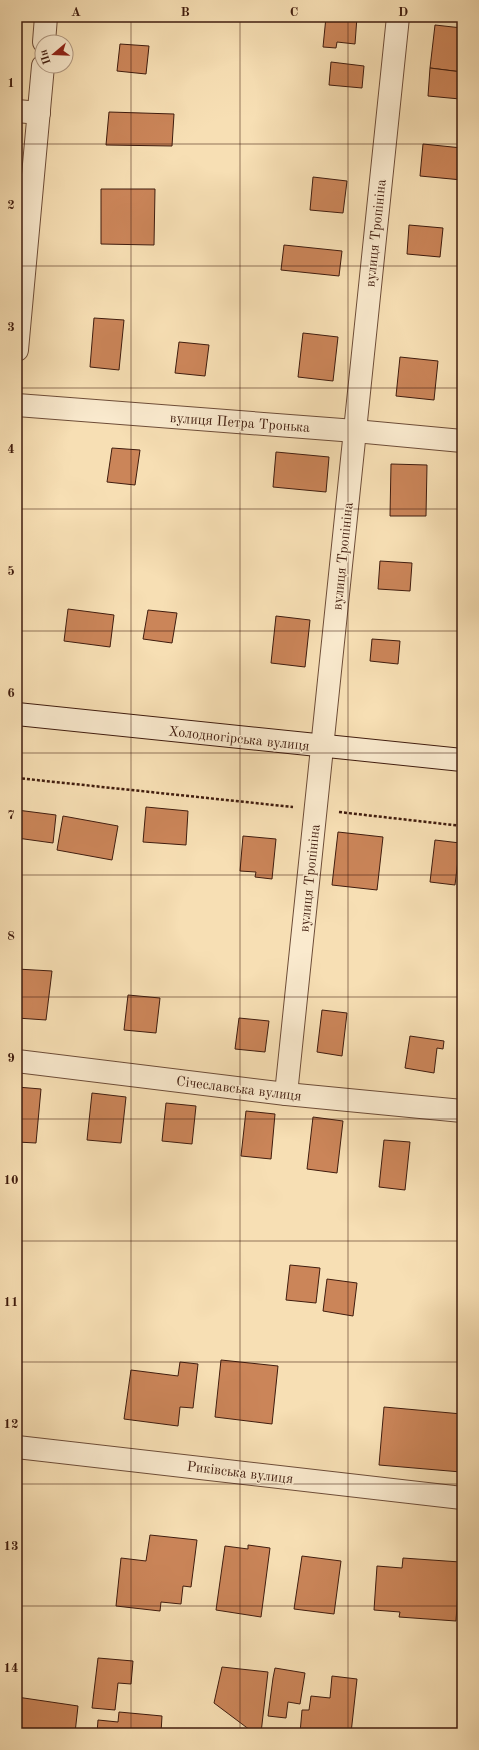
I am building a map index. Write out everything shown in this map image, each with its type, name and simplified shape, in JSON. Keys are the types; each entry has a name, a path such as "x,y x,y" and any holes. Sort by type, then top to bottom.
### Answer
{"street":[{"path":"45,34 46,17"},
{"name":"вулиця Тропініна","path":"286,1094 398,17"},
{"path":"17,350 41,74"},
{"path":"17,111 39,113"},
{"name":"вулиця Петра Тронька","path":"17,405 355,431 462,441"},
{"name":"Холодногірська вулиця","path":"17,714 462,760"},
{"name":"Січеславська вулиця","path":"17,1061 286,1094 462,1111"},
{"name":"Риківська вулиця","path":"17,1447 462,1498"}],"path":[{"path":"17,778 462,826"}],"building":[{"path":"326,17 357,17 355,44 337,42 336,48 323,47"},
{"path":"435,25 462,28 462,72 430,68"},
{"path":"120,44 149,46 146,74 117,71"},
{"path":"331,62 364,66 362,88 329,85"},
{"path":"430,68 462,72 460,99 428,96"},
{"path":"109,112 174,114 172,146 106,145"},
{"path":"423,144 462,148 462,180 420,176"},
{"path":"313,177 347,181 343,213 310,210"},
{"path":"101,189 155,189 154,245 101,244"},
{"path":"409,225 443,228 440,257 407,254"},
{"path":"284,245 342,251 339,276 281,270"},
{"path":"94,318 124,320 119,370 90,367"},
{"path":"303,333 338,337 333,381 298,377"},
{"path":"179,342 209,345 205,376 175,373"},
{"path":"400,357 438,361 434,400 396,396"},
{"path":"112,448 140,450 135,485 107,482"},
{"path":"276,452 329,457 326,492 273,487"},
{"path":"391,464 427,465 426,516 390,516"},
{"path":"380,561 412,563 410,591 378,589"},
{"path":"68,609 114,615 110,647 64,641"},
{"path":"148,610 177,613 172,643 143,639"},
{"path":"276,616 310,620 305,667 271,663"},
{"path":"372,639 400,641 398,664 370,661"},
{"path":"146,807 188,811 186,845 143,842"},
{"path":"17,810 56,815 53,843 17,838"},
{"path":"63,816 118,826 112,860 57,850"},
{"path":"338,832 383,837 377,890 332,885"},
{"path":"243,836 276,839 272,879 255,877 256,872 240,871"},
{"path":"435,840 460,843 455,885 430,882"},
{"path":"17,969 52,971 46,1020 17,1018"},
{"path":"128,995 160,998 156,1033 124,1030"},
{"path":"322,1010 347,1013 342,1056 317,1052"},
{"path":"239,1018 269,1021 265,1052 235,1049"},
{"path":"410,1036 444,1041 443,1049 437,1048 434,1073 405,1068"},
{"path":"17,1087 41,1089 36,1143 17,1142"},
{"path":"92,1093 126,1097 121,1143 87,1140"},
{"path":"166,1103 196,1106 192,1144 162,1141"},
{"path":"246,1111 275,1114 271,1159 241,1156"},
{"path":"313,1117 343,1121 337,1173 307,1169"},
{"path":"384,1140 410,1142 405,1190 379,1187"},
{"path":"290,1265 320,1268 316,1303 286,1300"},
{"path":"327,1279 357,1283 353,1316 323,1311"},
{"path":"221,1360 278,1366 272,1424 215,1417"},
{"path":"180,1362 198,1364 193,1408 180,1407 178,1426 124,1419 131,1370 178,1376"},
{"path":"384,1407 462,1414 461,1472 379,1465"},
{"path":"150,1535 197,1540 191,1587 183,1586 181,1604 161,1602 160,1611 116,1606 121,1558 146,1561"},
{"path":"248,1545 270,1548 261,1617 216,1610 225,1546 248,1549"},
{"path":"302,1556 341,1561 334,1614 294,1609"},
{"path":"403,1558 460,1562 456,1621 399,1617 400,1612 374,1610 377,1566 402,1568"},
{"path":"98,1658 133,1661 131,1684 118,1683 115,1710 92,1708"},
{"path":"222,1667 268,1672 261,1733 254,1733 214,1703"},
{"path":"275,1668 305,1673 300,1704 288,1702 286,1718 268,1716"},
{"path":"332,1676 357,1679 351,1733 300,1733 302,1710 309,1710 311,1696 330,1698"},
{"path":"460,1685 462,1685 462,1701 459,1701"},
{"path":"17,1697 78,1706 75,1733 17,1733"},
{"path":"119,1712 162,1716 161,1733 97,1733 98,1720 118,1722"},
{"path":"203,1729 226,1733 203,1733"}]}
